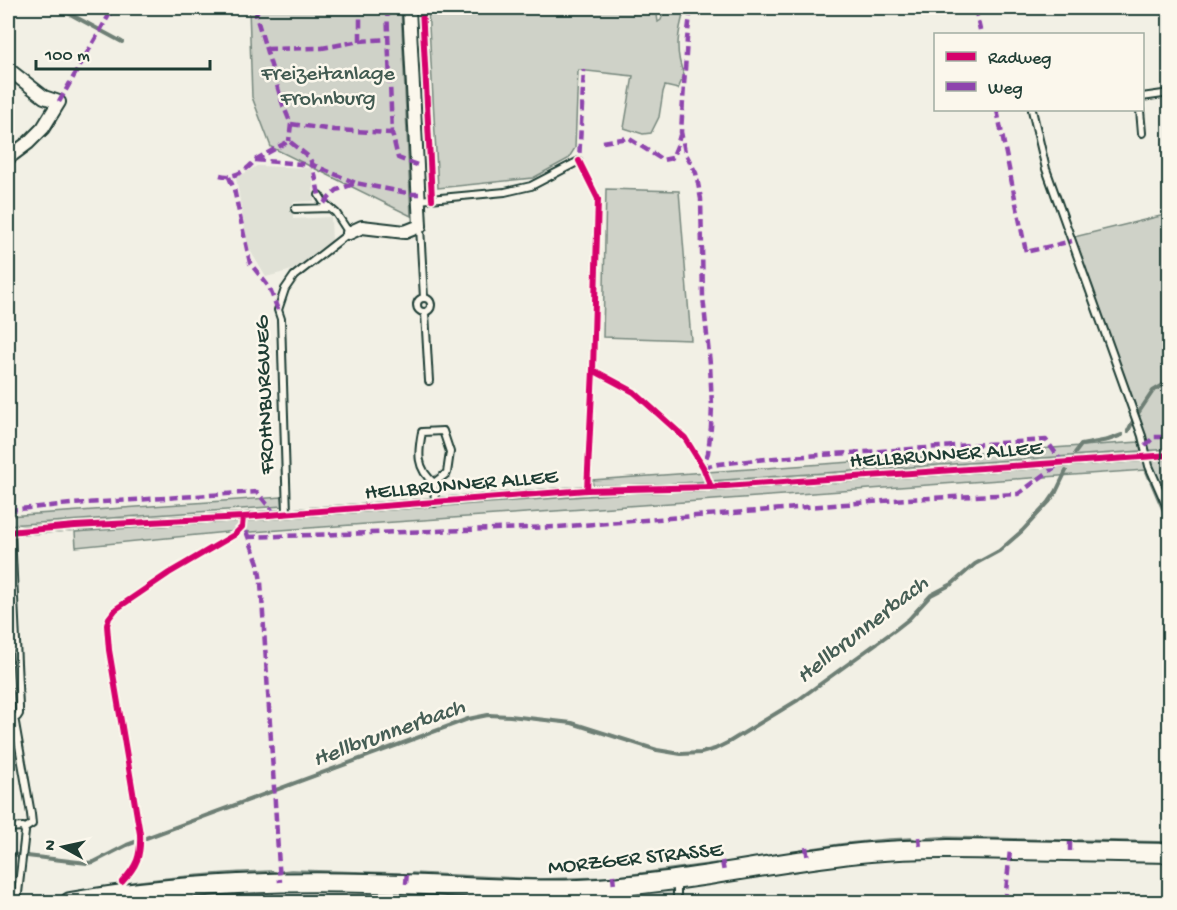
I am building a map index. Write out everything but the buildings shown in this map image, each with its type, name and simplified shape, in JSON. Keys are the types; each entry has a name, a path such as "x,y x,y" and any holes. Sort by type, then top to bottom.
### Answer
{"street":[{"path":"409,8 420,226"},
{"path":"8,69 44,97 59,102 43,128 8,158"},
{"name":"FROHNBURGWEG","path":"350,233 362,227 405,232 420,226"},
{"name":"MORZGER STRASSE","path":"70,903 148,891 243,883 370,883 525,890 597,888 649,883 825,857 897,850 962,848 1170,853"}],"lane":[{"path":"1144,97 1170,93"},
{"path":"1032,111 1046,169 1142,436 1153,477 1170,514"},
{"path":"1140,111 1142,133"},
{"path":"419,200 505,192 531,186 579,161"},
{"path":"319,195 350,233"},
{"path":"295,209 330,208"},
{"path":"420,226 424,297"},
{"name":"FROHNBURGWEG","path":"287,513 278,310 285,289 294,276 350,233"},
{"path":"424,297 417,305 419,311 425,313"},
{"path":"424,297 429,299 432,305 425,313"},
{"path":"425,313 429,381"},
{"path":"434,483 447,473 450,452 443,431 422,432 418,453 424,475 434,483 435,503"},
{"name":"HELLBRUNNER ALLEE","path":"9,532 243,517 587,490 711,487 1170,455"},
{"path":"9,532 19,707 18,716 10,718 31,814 32,824 24,829"},
{"path":"8,828 22,827 24,829"},
{"path":"17,903 24,829"},
{"path":"677,879 677,903"}],"shaded area":[{"path":"257,166 312,168 314,201 293,202 293,219 331,217 332,243 292,270 266,277 248,247 236,178"}],"green space":[{"name":"Freizeitanlage Frohnburg","path":"249,8 401,8 411,216 271,147 252,97"},
{"path":"428,8 656,8 658,22 665,8 685,8 678,42 679,58 684,75 678,89 665,86 659,117 651,133 643,134 624,128 633,76 578,70 575,148 568,159 533,178 438,188"},
{"path":"606,189 679,191 691,340 603,337"},
{"path":"1169,214 1169,449 594,489 592,480 1139,442 1134,421 1140,416 1138,416 1074,237"},
{"path":"1169,455 1169,526 1145,470 251,532 237,531 76,547 75,532"},
{"path":"282,497 283,506 8,525 8,516"},
{"path":"925,838 1064,841 1063,844 924,841"},
{"path":"914,839 914,843 811,851 813,848 837,844"},
{"path":"1078,840 1169,842 1170,847 1077,843"},
{"path":"716,863 718,865 677,873 617,878 619,876"},
{"path":"282,871 400,873 402,876 281,874"},
{"path":"275,872 274,874 112,889 140,881"},
{"path":"412,873 537,879 609,877 610,880 549,884 412,878"},
{"path":"681,885 680,902 430,902 430,892"},
{"path":"273,888 273,902 122,902 163,895"}],"waterway":[{"path":"59,8 122,42"},
{"name":"Hellbrunnerbach","path":"1137,415 1153,391 1170,381"},
{"name":"Hellbrunnerbach","path":"1128,431 1133,421"},
{"name":"Hellbrunnerbach","path":"1075,453 1081,445 1122,435"},
{"name":"Hellbrunnerbach","path":"27,856 94,862 127,845 468,719 488,715 572,723 657,750 681,754 701,753 715,749 798,700 909,619 931,595 952,584 975,564 999,551 1022,531 1049,502 1066,471"},
{"name":"Hellbrunnerbach","path":"8,853 17,855"}],"marked path":[{"path":"59,102 113,8"},
{"path":"258,8 256,16 291,124 289,141"},
{"path":"360,8 360,41"},
{"path":"387,8 392,133 398,158 417,165"},
{"path":"691,8 681,132 685,152 696,173 701,199 703,297 712,406 708,453 703,467"},
{"path":"975,8 981,33"},
{"path":"266,49 322,48 360,41 388,39"},
{"path":"581,166 579,161 584,70"},
{"path":"997,111 1026,252 1072,241"},
{"path":"291,124 334,130 392,133"},
{"path":"603,142 628,138 663,160 672,158 680,135"},
{"path":"220,175 230,176 239,173 255,160 289,141 309,157 313,165 319,195"},
{"path":"255,160 313,165 356,183"},
{"path":"229,177 234,189 250,263 269,287 278,310"},
{"path":"324,203 337,190 356,183 419,194"},
{"path":"1145,446 1154,437 1170,437"},
{"path":"248,537 557,527 908,499 1018,494 1062,462 1046,440 775,458 703,467"},
{"path":"8,510 257,492 275,514"},
{"path":"246,531 258,563 261,582 280,882"},
{"path":"919,837 920,849"},
{"path":"1070,838 1070,851"},
{"path":"806,847 808,860"},
{"path":"1005,902 1010,850"},
{"path":"722,861 724,872"},
{"path":"406,884 407,871"},
{"path":"613,875 614,887"}],"cycle path":[{"path":"422,8 432,199"},
{"path":"579,161 598,199 587,490"},
{"path":"593,370 634,392 685,438 703,467 711,487"},
{"path":"8,532 243,517 587,490 711,487 1170,455"},
{"path":"122,882 137,860 140,834 109,650 107,625 109,618 116,609 169,573 234,535 242,527 243,517"}]}
